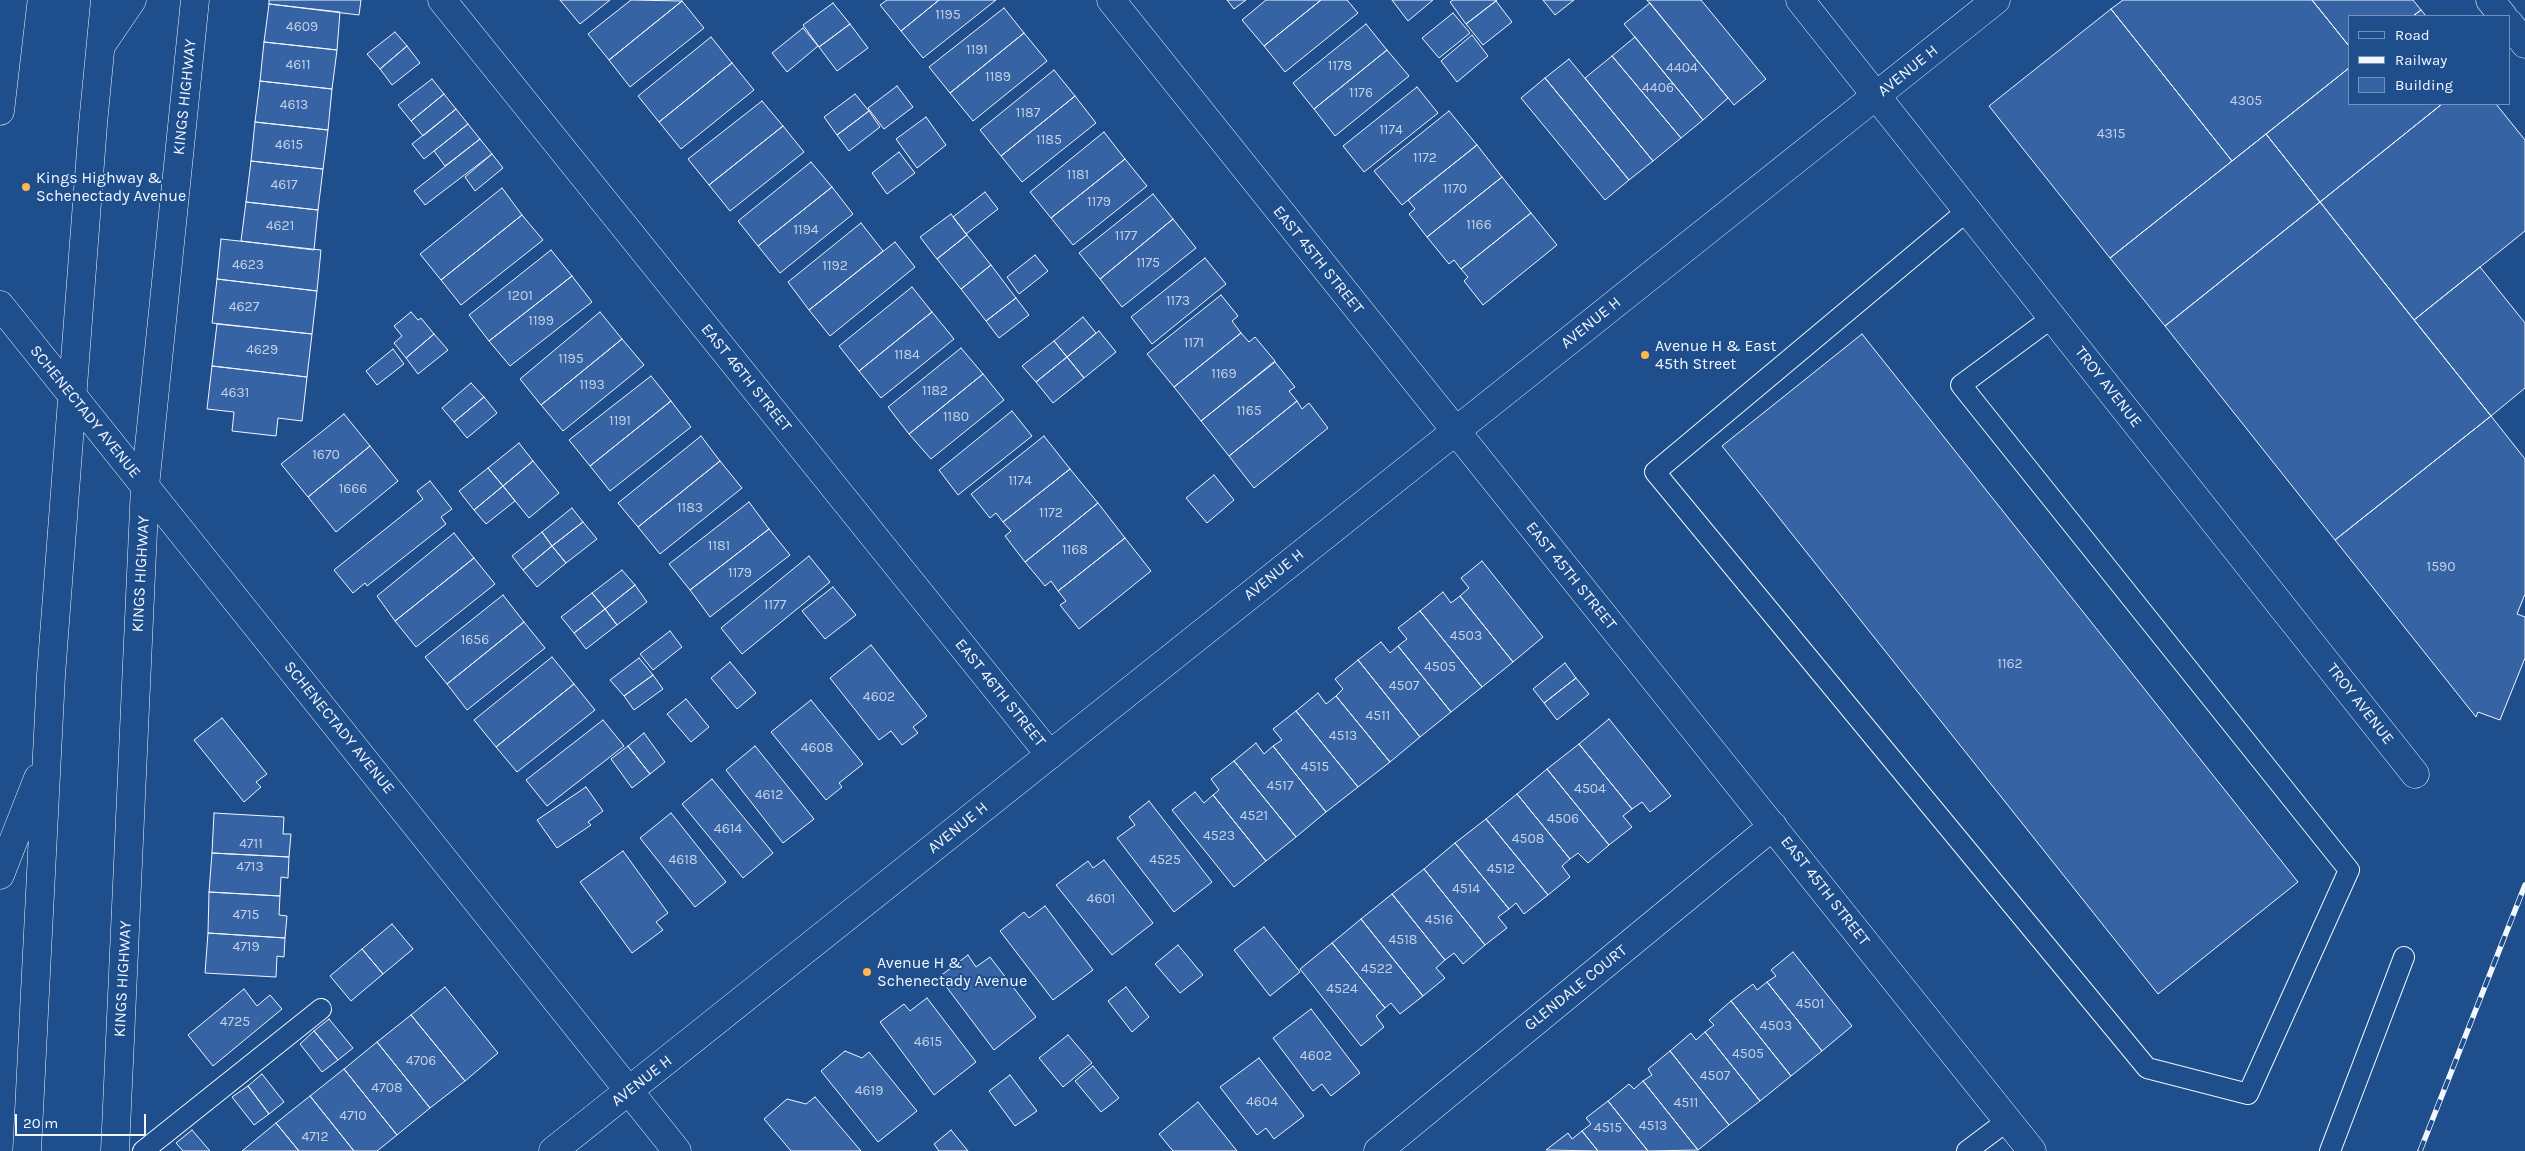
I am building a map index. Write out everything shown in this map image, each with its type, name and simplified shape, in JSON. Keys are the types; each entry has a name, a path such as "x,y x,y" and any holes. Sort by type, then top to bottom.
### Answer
{"street":[{"path":"0,111 13,0"},
{"path":"27,1151 47,756 73,396 105,0"},
{"path":"100,47 132,0"},
{"name":"KINGS HIGHWAY","path":"115,1151 145,486 195,0"},
{"name":"EAST 46TH STREET","path":"442,0 1050,755"},
{"name":"EAST 45TH STREET","path":"1111,0 2032,1151"},
{"name":"TROY AVENUE","path":"1800,0 2415,774"},
{"name":"AVENUE H","path":"553,1151 1996,0"},
{"path":"2490,0 2502,15"},
{"path":"2510,24 2525,44"},
{"name":"SCHENECTADY AVENUE","path":"0,305 677,1151"},
{"path":"0,875 47,756"},
{"name":"GLENDALE COURT","path":"1378,1151 1773,826"}],"lane":[{"path":"1968,211 1655,472 2147,1068 2248,1094 2349,870 1961,385 2053,317"},
{"path":"2330,1151 2404,957"},
{"path":"143,1151 321,1009"},
{"path":"1967,1151 2007,1121"}],"building":[{"path":"269,0 361,0 359,15 269,4"},
{"path":"560,0 610,0 580,24"},
{"path":"631,0 682,1 609,60 588,34"},
{"path":"887,0 939,0 901,31 880,5"},
{"path":"939,0 996,0 923,58 901,31"},
{"path":"1227,0 1246,0 1234,9"},
{"path":"1266,0 1321,0 1264,46 1242,20"},
{"path":"1321,0 1347,0 1358,13 1285,72 1264,46"},
{"path":"1392,0 1433,0 1408,21"},
{"path":"1453,0 1497,0 1466,24 1450,2"},
{"path":"1543,0 1574,0 1555,15"},
{"path":"1647,0 1701,0 1766,79 1734,105"},
{"path":"2123,0 2312,0 2348,45 2348,69 2232,161 2111,9"},
{"path":"2312,0 2413,0 2421,10 2414,15 2348,15 2348,45"},
{"path":"682,1 704,28 630,87 609,60"},
{"path":"1496,1 1512,22 1483,45 1466,24"},
{"path":"833,3 850,24 819,47 803,25"},
{"path":"1650,3 1728,98 1703,120 1624,24"},
{"path":"269,4 340,12 337,50 264,42"},
{"path":"1004,8 1024,33 950,93 929,67"},
{"path":"2111,9 2232,161 2110,258 1989,106"},
{"path":"2421,10 2425,15 2414,15"},
{"path":"1453,13 1470,33 1439,58 1422,38"},
{"path":"850,24 868,48 837,71 819,47"},
{"path":"1366,24 1387,50 1314,109 1293,83"},
{"path":"803,28 818,46 787,72 772,53"},
{"path":"395,32 407,46 380,69 367,54"},
{"path":"1024,33 1047,61 973,121 950,93"},
{"path":"1472,35 1488,56 1457,82 1441,61"},
{"path":"711,37 732,63 659,122 638,96"},
{"path":"1635,37 1703,120 1681,138 1612,56"},
{"path":"264,42 337,50 332,89 260,81"},
{"path":"407,46 420,63 392,85 380,69"},
{"path":"1387,50 1409,76 1335,136 1314,109"},
{"path":"1612,56 1681,138 1653,161 1585,78"},
{"path":"1569,59 1653,161 1629,180 1545,78"},
{"path":"732,63 754,90 681,149 659,122"},
{"path":"2348,69 2348,105 2441,105 2320,202 2266,134"},
{"path":"1054,70 1075,96 1001,156 980,130"},
{"path":"1545,78 1629,180 1605,200 1521,98"},
{"path":"432,79 444,94 411,121 398,105"},
{"path":"260,81 332,89 328,130 255,122"},
{"path":"897,86 913,107 884,129 868,108"},
{"path":"1417,87 1438,113 1364,172 1343,146"},
{"path":"444,94 456,109 423,136 411,121"},
{"path":"855,94 869,111 837,135 824,117"},
{"path":"1075,96 1096,123 1022,182 1001,156"},
{"path":"762,101 783,126 709,185 688,159"},
{"path":"2441,105 2497,105 2525,140 2525,231 2414,320 2320,202"},
{"path":"456,109 468,124 424,159 412,144"},
{"path":"869,111 880,127 849,151 837,135"},
{"path":"1449,111 1477,145 1402,205 1374,171"},
{"path":"926,117 946,145 917,168 896,139"},
{"path":"255,122 328,130 323,169 251,161"},
{"path":"468,124 480,139 445,166 434,151"},
{"path":"783,126 804,152 730,211 709,185"},
{"path":"1104,132 1125,159 1051,218 1030,192"},
{"path":"2266,134 2320,202 2165,326 2110,258"},
{"path":"480,139 492,154 425,205 414,191"},
{"path":"1477,145 1502,177 1427,237 1409,214 1415,209 1408,200"},
{"path":"899,152 915,173 887,194 872,173"},
{"path":"492,154 503,168 475,191 465,177"},
{"path":"1125,159 1147,186 1073,245 1051,218"},
{"path":"251,161 323,169 318,210 246,202"},
{"path":"811,162 832,187 758,246 738,221"},
{"path":"1502,177 1531,213 1461,269 1454,260 1449,264 1427,237"},
{"path":"832,187 853,214 780,273 758,246"},
{"path":"502,188 522,215 441,280 420,254"},
{"path":"985,192 998,209 966,234 953,217"},
{"path":"1153,194 1173,219 1100,279 1079,253"},
{"path":"246,202 318,210 314,250 241,241"},
{"path":"2320,202 2491,416 2335,540 2165,326"},
{"path":"1531,213 1557,245 1483,305 1464,281 1468,277 1461,269"},
{"path":"951,214 967,235 937,259 920,237"},
{"path":"522,215 543,240 461,305 441,280"},
{"path":"1173,219 1196,248 1122,307 1100,279"},
{"path":"861,223 883,251 809,310 788,282"},
{"path":"967,235 991,265 961,289 937,259"},
{"path":"221,239 321,250 317,291 217,279"},
{"path":"895,242 915,267 830,336 809,310"},
{"path":"551,250 572,276 489,341 469,315"},
{"path":"1035,255 1048,271 1019,294 1007,277"},
{"path":"1205,258 1226,284 1152,344 1131,317"},
{"path":"991,265 1016,298 986,321 961,289"},
{"path":"2480,267 2525,323 2525,388 2491,416 2414,320"},
{"path":"572,276 592,302 510,366 489,341"},
{"path":"217,279 317,291 312,334 212,323"},
{"path":"912,287 932,312 859,371 839,346"},
{"path":"1221,295 1238,316 1232,321 1241,333 1174,387 1147,354"},
{"path":"1016,298 1029,315 999,338 986,321"},
{"path":"411,312 418,320 421,318 434,334 406,358 394,343 402,336 394,326"},
{"path":"600,312 622,339 541,405 520,379"},
{"path":"932,312 954,339 881,398 859,371"},
{"path":"1083,317 1096,333 1067,357 1054,341"},
{"path":"217,324 312,334 307,377 212,366"},
{"path":"1099,331 1116,352 1084,378 1067,357"},
{"path":"1241,333 1249,342 1255,337 1275,361 1201,421 1174,387"},
{"path":"434,334 448,350 418,374 406,358"},
{"path":"1862,334 2298,882 2158,994 1722,446"},
{"path":"622,339 644,365 563,431 541,405"},
{"path":"1054,341 1067,357 1036,382 1022,366"},
{"path":"961,348 983,374 909,434 888,407"},
{"path":"393,349 404,364 377,385 366,371"},
{"path":"1067,357 1084,378 1053,403 1036,382"},
{"path":"1275,362 1295,387 1289,391 1297,401 1229,456 1201,421"},
{"path":"212,366 307,377 302,421 278,418 276,436 232,431 234,412 207,409"},
{"path":"983,374 1004,400 931,459 909,434"},
{"path":"651,376 671,401 590,466 569,440"},
{"path":"471,383 484,397 454,422 442,408"},
{"path":"484,397 497,413 467,438 454,422"},
{"path":"671,401 691,427 610,491 590,466"},
{"path":"1297,401 1302,409 1309,403 1328,428 1254,488 1229,456"},
{"path":"1012,411 1032,436 958,495 939,470"},
{"path":"344,414 370,446 308,497 281,464"},
{"path":"2491,416 2525,459 2525,594 2517,614 2525,617 2525,658 2500,720 2478,712 2476,717 2335,540"},
{"path":"701,436 720,461 638,527 618,503"},
{"path":"1044,436 1070,469 1003,522 996,513 990,518 971,494"},
{"path":"519,443 533,461 503,486 488,468"},
{"path":"370,446 398,481 336,532 308,497"},
{"path":"533,461 559,493 529,518 503,486"},
{"path":"720,461 742,488 660,554 638,527"},
{"path":"488,468 503,486 474,510 459,491"},
{"path":"1070,469 1098,503 1025,562 1005,536 1011,531 1003,522"},
{"path":"1214,475 1234,500 1207,523 1186,498"},
{"path":"430,481 452,509 441,517 446,524 367,586 365,583 353,593 334,570 423,499 417,491"},
{"path":"503,486 515,501 486,524 474,510"},
{"path":"749,502 769,529 690,590 669,564"},
{"path":"1098,503 1125,538 1058,591 1051,581 1045,586 1025,562"},
{"path":"572,508 583,522 552,546 542,532"},
{"path":"583,522 597,539 566,563 552,546"},
{"path":"769,529 790,555 710,617 690,590"},
{"path":"542,532 552,546 523,570 512,556"},
{"path":"454,533 474,558 395,621 377,596"},
{"path":"1125,538 1151,571 1079,629 1060,605 1066,601 1058,591"},
{"path":"552,546 566,563 537,587 523,570"},
{"path":"809,556 830,582 742,654 721,628"},
{"path":"474,558 495,584 416,647 395,621"},
{"path":"1482,561 1543,637 1513,662 1460,596 1469,588 1461,578"},
{"path":"622,570 635,585 605,609 592,593"},
{"path":"635,585 647,602 617,625 605,609"},
{"path":"833,587 856,615 825,639 802,611"},
{"path":"1443,592 1451,603 1460,596 1513,662 1482,687 1420,611"},
{"path":"592,593 605,609 574,633 561,617"},
{"path":"503,595 524,622 447,684 425,657"},
{"path":"605,609 617,625 586,649 574,633"},
{"path":"1420,611 1482,687 1451,712 1398,646 1407,639 1398,628"},
{"path":"524,622 545,648 467,710 447,684"},
{"path":"670,631 682,647 653,670 640,654"},
{"path":"1381,642 1390,653 1398,646 1451,712 1420,737 1358,660"},
{"path":"871,645 927,716 913,727 918,733 902,745 891,731 879,740 830,678"},
{"path":"552,657 574,684 496,747 474,720"},
{"path":"639,658 653,675 624,696 610,680"},
{"path":"1358,660 1420,737 1390,762 1336,696 1343,689 1335,679"},
{"path":"730,662 756,693 737,709 711,678"},
{"path":"1565,663 1576,678 1544,703 1533,689"},
{"path":"653,675 663,689 634,710 624,696"},
{"path":"1576,678 1589,694 1557,720 1544,703"},
{"path":"574,684 595,710 517,772 496,747"},
{"path":"1318,693 1326,704 1336,696 1390,762 1358,787 1296,711"},
{"path":"686,699 709,727 691,742 667,714"},
{"path":"811,700 863,764 839,783 842,787 826,800 771,732"},
{"path":"1296,711 1358,787 1326,812 1273,746 1282,740 1273,729"},
{"path":"222,718 267,774 256,782 261,787 244,802 194,740"},
{"path":"1609,719 1671,796 1650,812 1642,802 1632,809 1579,744"},
{"path":"603,720 624,746 547,806 526,780"},
{"path":"644,733 665,762 650,774 628,746"},
{"path":"1256,743 1264,754 1273,746 1326,812 1296,837 1234,761"},
{"path":"1579,744 1632,809 1623,816 1632,827 1609,845 1547,769"},
{"path":"628,746 650,774 632,788 611,759"},
{"path":"755,746 814,819 783,843 726,770"},
{"path":"1234,761 1296,837 1266,861 1213,795 1219,790 1211,779"},
{"path":"1547,769 1609,845 1588,863 1578,853 1570,859 1517,794"},
{"path":"712,779 773,853 743,878 682,804"},
{"path":"586,787 603,811 588,822 591,825 557,848 537,820"},
{"path":"1195,792 1204,803 1213,795 1266,861 1234,887 1172,810"},
{"path":"1517,794 1570,859 1562,866 1570,877 1548,895 1486,819"},
{"path":"1149,801 1212,882 1174,912 1117,838 1135,825 1129,817"},
{"path":"214,813 284,817 283,834 291,834 289,857 212,853"},
{"path":"671,813 726,882 695,907 640,838"},
{"path":"1486,819 1548,895 1524,914 1516,903 1509,909 1455,843"},
{"path":"1455,843 1509,909 1498,917 1507,928 1485,945 1424,869"},
{"path":"623,851 668,913 656,922 663,930 632,953 580,882"},
{"path":"212,853 289,857 288,878 281,877 280,896 209,892"},
{"path":"1104,860 1153,923 1112,955 1056,885 1088,861 1093,868"},
{"path":"1424,869 1485,945 1463,964 1454,953 1445,960 1392,894"},
{"path":"209,892 280,896 279,915 287,916 285,938 208,933"},
{"path":"1392,894 1445,960 1436,968 1445,978 1423,996 1361,919"},
{"path":"1045,906 1093,970 1053,1000 1000,931 1024,912 1029,918"},
{"path":"1361,919 1423,996 1400,1014 1391,1003 1385,1008 1332,943"},
{"path":"392,924 413,949 383,974 362,949"},
{"path":"1264,927 1300,972 1270,996 1234,950"},
{"path":"208,933 285,938 284,957 277,956 276,977 205,973"},
{"path":"1332,943 1385,1008 1376,1016 1384,1027 1361,1046 1300,969"},
{"path":"1178,945 1203,975 1180,993 1155,964"},
{"path":"362,949 383,974 351,1001 330,976"},
{"path":"1793,952 1852,1026 1822,1051 1767,982 1776,976 1771,970"},
{"path":"968,955 976,967 990,957 1036,1017 994,1050 939,977"},
{"path":"1767,982 1822,1051 1791,1076 1731,1001 1753,984 1757,990"},
{"path":"445,987 498,1053 465,1081 411,1015"},
{"path":"1126,987 1149,1017 1132,1032 1108,1001"},
{"path":"244,989 257,1006 270,995 282,1009 213,1066 188,1035"},
{"path":"927,998 976,1062 934,1095 880,1022 904,1004 910,1011"},
{"path":"1731,1001 1791,1076 1760,1101 1705,1032 1714,1025 1709,1020"},
{"path":"1311,1009 1360,1073 1331,1096 1322,1084 1313,1091 1273,1038"},
{"path":"411,1015 465,1081 430,1108 377,1042"},
{"path":"329,1019 353,1048 338,1060 314,1031"},
{"path":"314,1031 338,1060 322,1072 300,1044"},
{"path":"1705,1032 1760,1101 1729,1125 1670,1051 1691,1033 1696,1040"},
{"path":"1068,1035 1092,1063 1063,1087 1039,1058"},
{"path":"377,1042 430,1108 397,1135 344,1069"},
{"path":"845,1051 862,1058 869,1052 917,1111 878,1142 821,1071"},
{"path":"1670,1051 1729,1125 1698,1150 1643,1081 1652,1075 1648,1069"},
{"path":"1259,1058 1304,1116 1274,1139 1266,1128 1257,1135 1220,1087"},
{"path":"1093,1066 1119,1098 1101,1112 1075,1081"},
{"path":"344,1069 397,1135 377,1151 354,1151 310,1096"},
{"path":"262,1074 284,1102 269,1114 248,1086"},
{"path":"1010,1075 1037,1111 1015,1126 989,1091"},
{"path":"1643,1081 1698,1150 1648,1151 1608,1101 1629,1084 1634,1089"},
{"path":"248,1086 269,1114 254,1125 232,1097"},
{"path":"310,1096 354,1151 299,1151 276,1123"},
{"path":"815,1097 861,1151 791,1151 764,1119 787,1099 806,1104"},
{"path":"1608,1101 1648,1151 1598,1151 1582,1131 1591,1124 1586,1118"},
{"path":"1198,1102 1237,1151 1173,1151 1159,1134"},
{"path":"276,1123 299,1151 242,1151"},
{"path":"192,1130 210,1151 183,1151 176,1143"},
{"path":"951,1130 968,1151 939,1151 934,1144"},
{"path":"1582,1131 1598,1151 1546,1150 1568,1133 1572,1139"}],"railway":[{"path":"2420,1151 2525,885"}],"place":[{"name":"Kings Highway & Schenectady Avenue","path":"26,187"},
{"name":"Avenue H & East 45th Street","path":"1645,355"},
{"name":"Avenue H & Schenectady Avenue","path":"867,972"}]}
